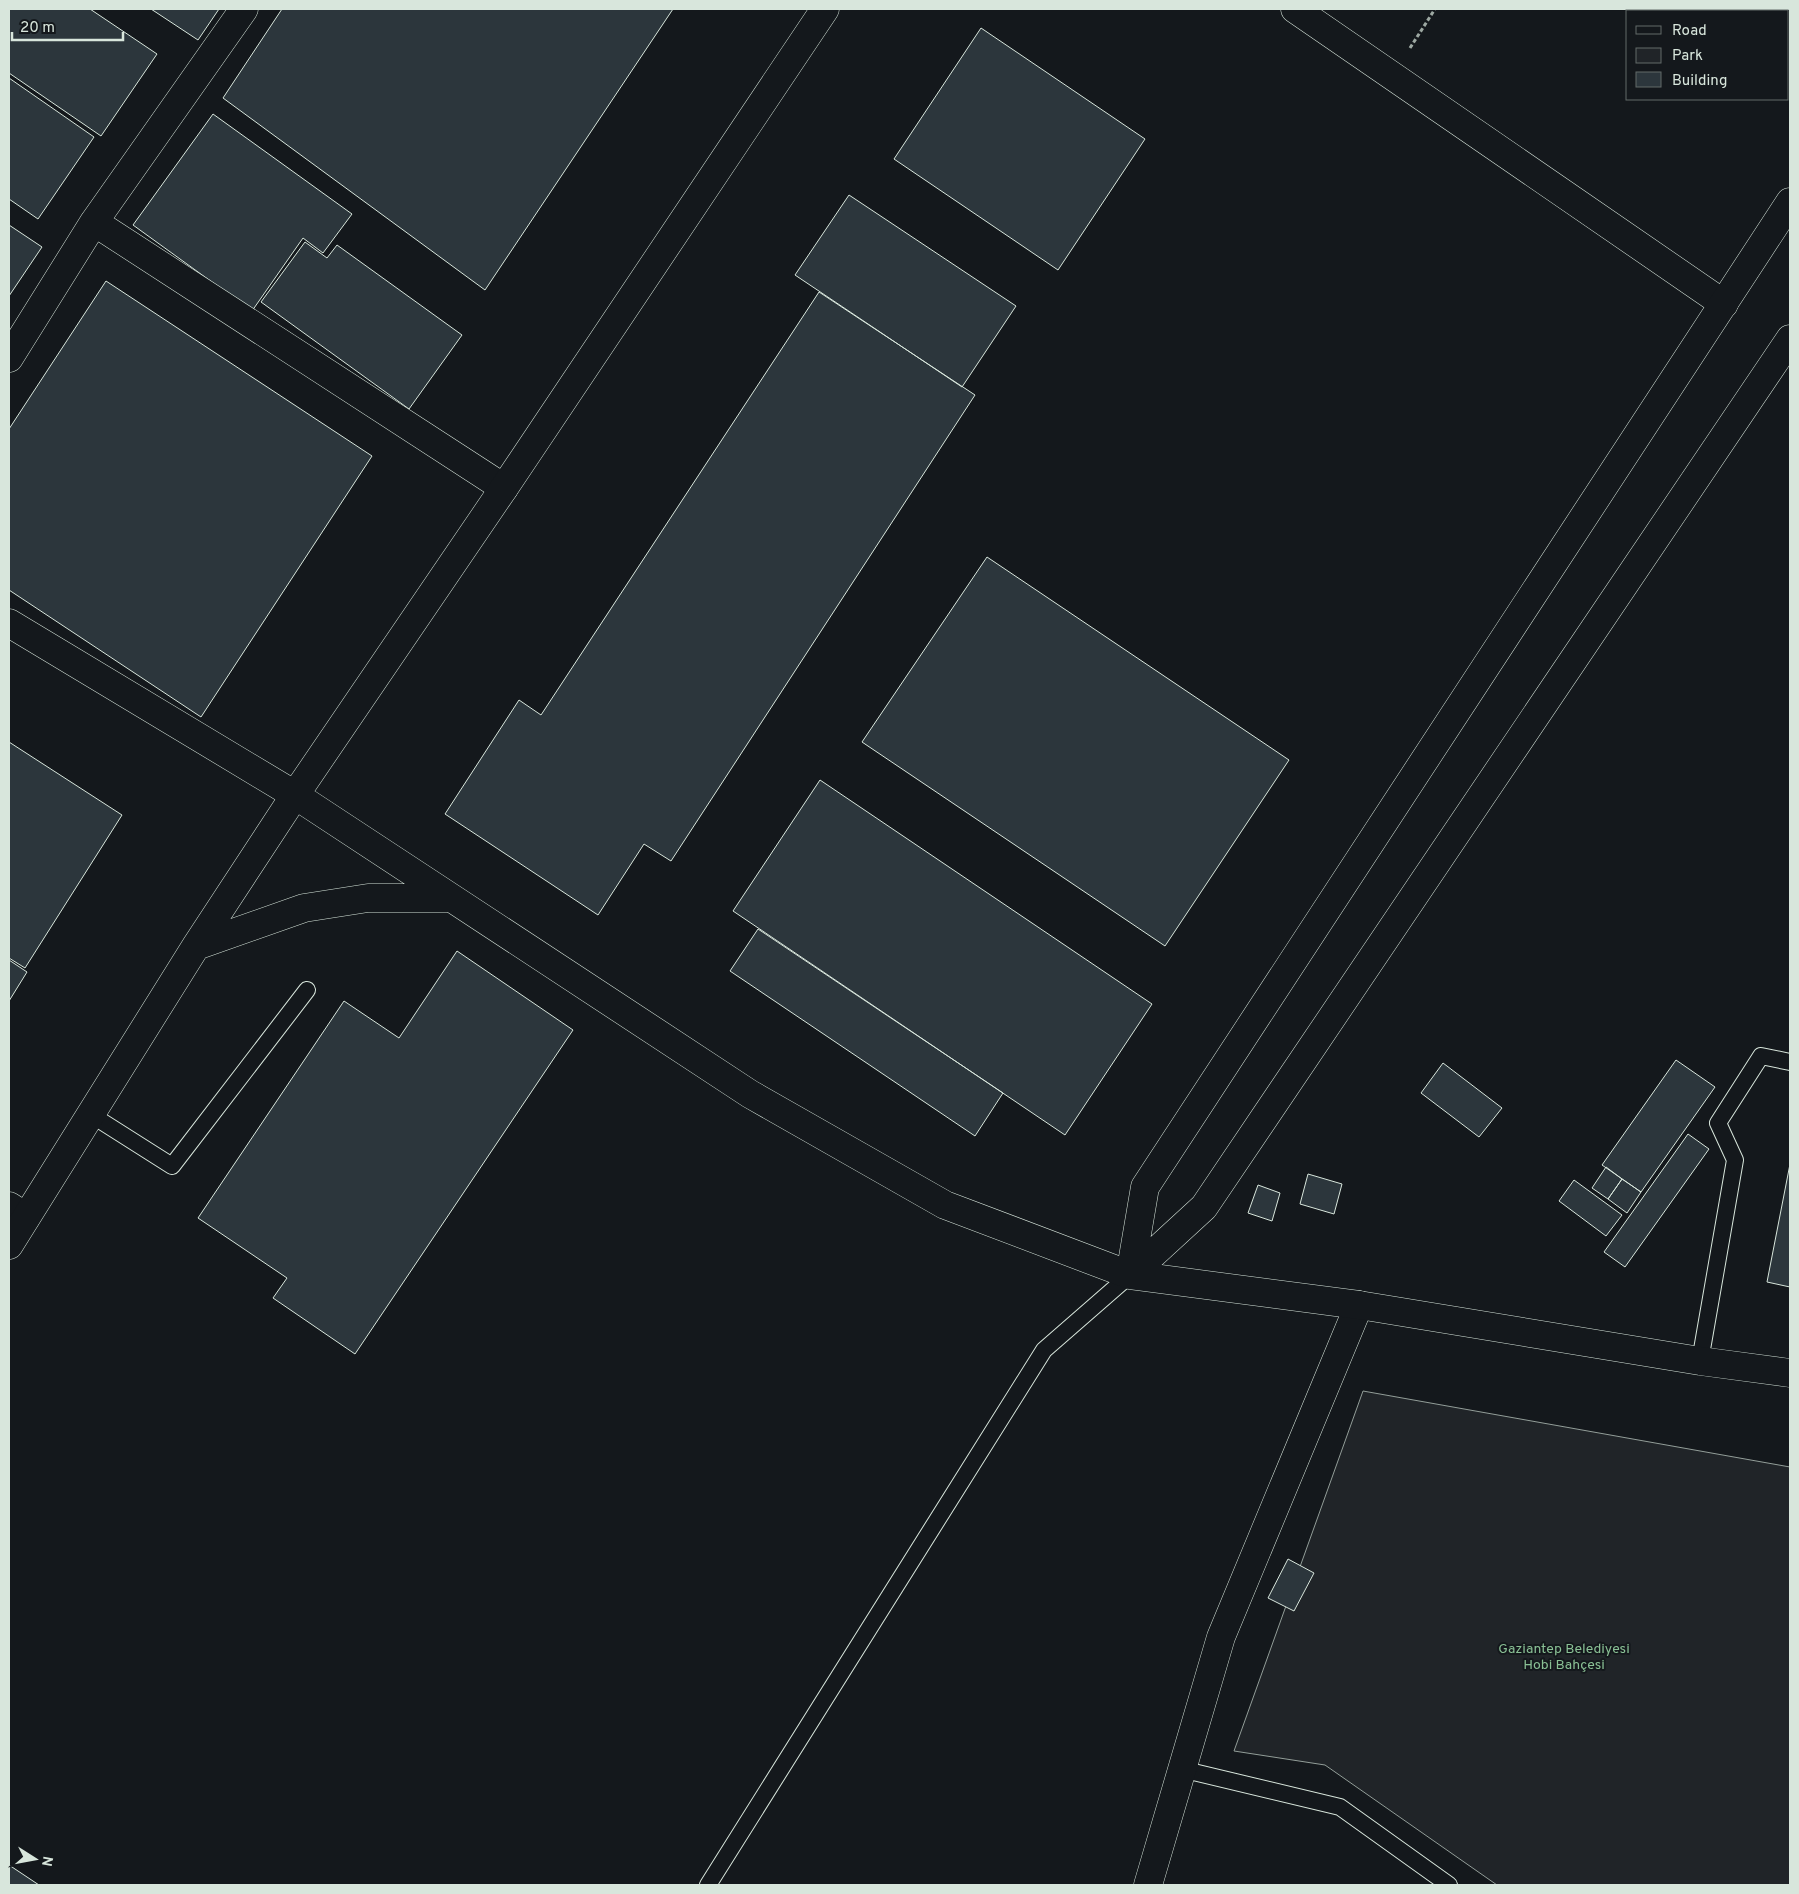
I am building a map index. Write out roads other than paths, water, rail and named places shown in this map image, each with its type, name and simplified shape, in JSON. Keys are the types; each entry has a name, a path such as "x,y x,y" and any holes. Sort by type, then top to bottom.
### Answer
{"street":[{"path":"9,358 94,222 244,9"},
{"path":"9,1245 18,1211 90,1114 196,946 295,795 504,488 825,9"},
{"path":"1295,9 1724,304"},
{"path":"1130,1274 1145,1187 1790,202"},
{"path":"94,222 504,488"},
{"path":"1130,1274 1204,1207 1790,339"},
{"path":"9,622 295,795 750,1094 945,1205 1130,1274 1358,1305 1700,1361 1790,1373"},
{"path":"196,946 304,908 368,898 450,898"},
{"path":"1148,1885 1181,1769 1222,1637 1358,1305"}],"lane":[{"path":"90,1114 172,1166 307,990"},
{"path":"1700,1361 1735,1160 1718,1123 1761,1056 1790,1062"},
{"path":"708,1885 1044,1350 1130,1274"},
{"path":"1181,1769 1340,1807 1449,1885"}],"park label":[{"name":"Gaziantep Belediyesi Hobi Bahçesi","path":"1564,1656"}]}
